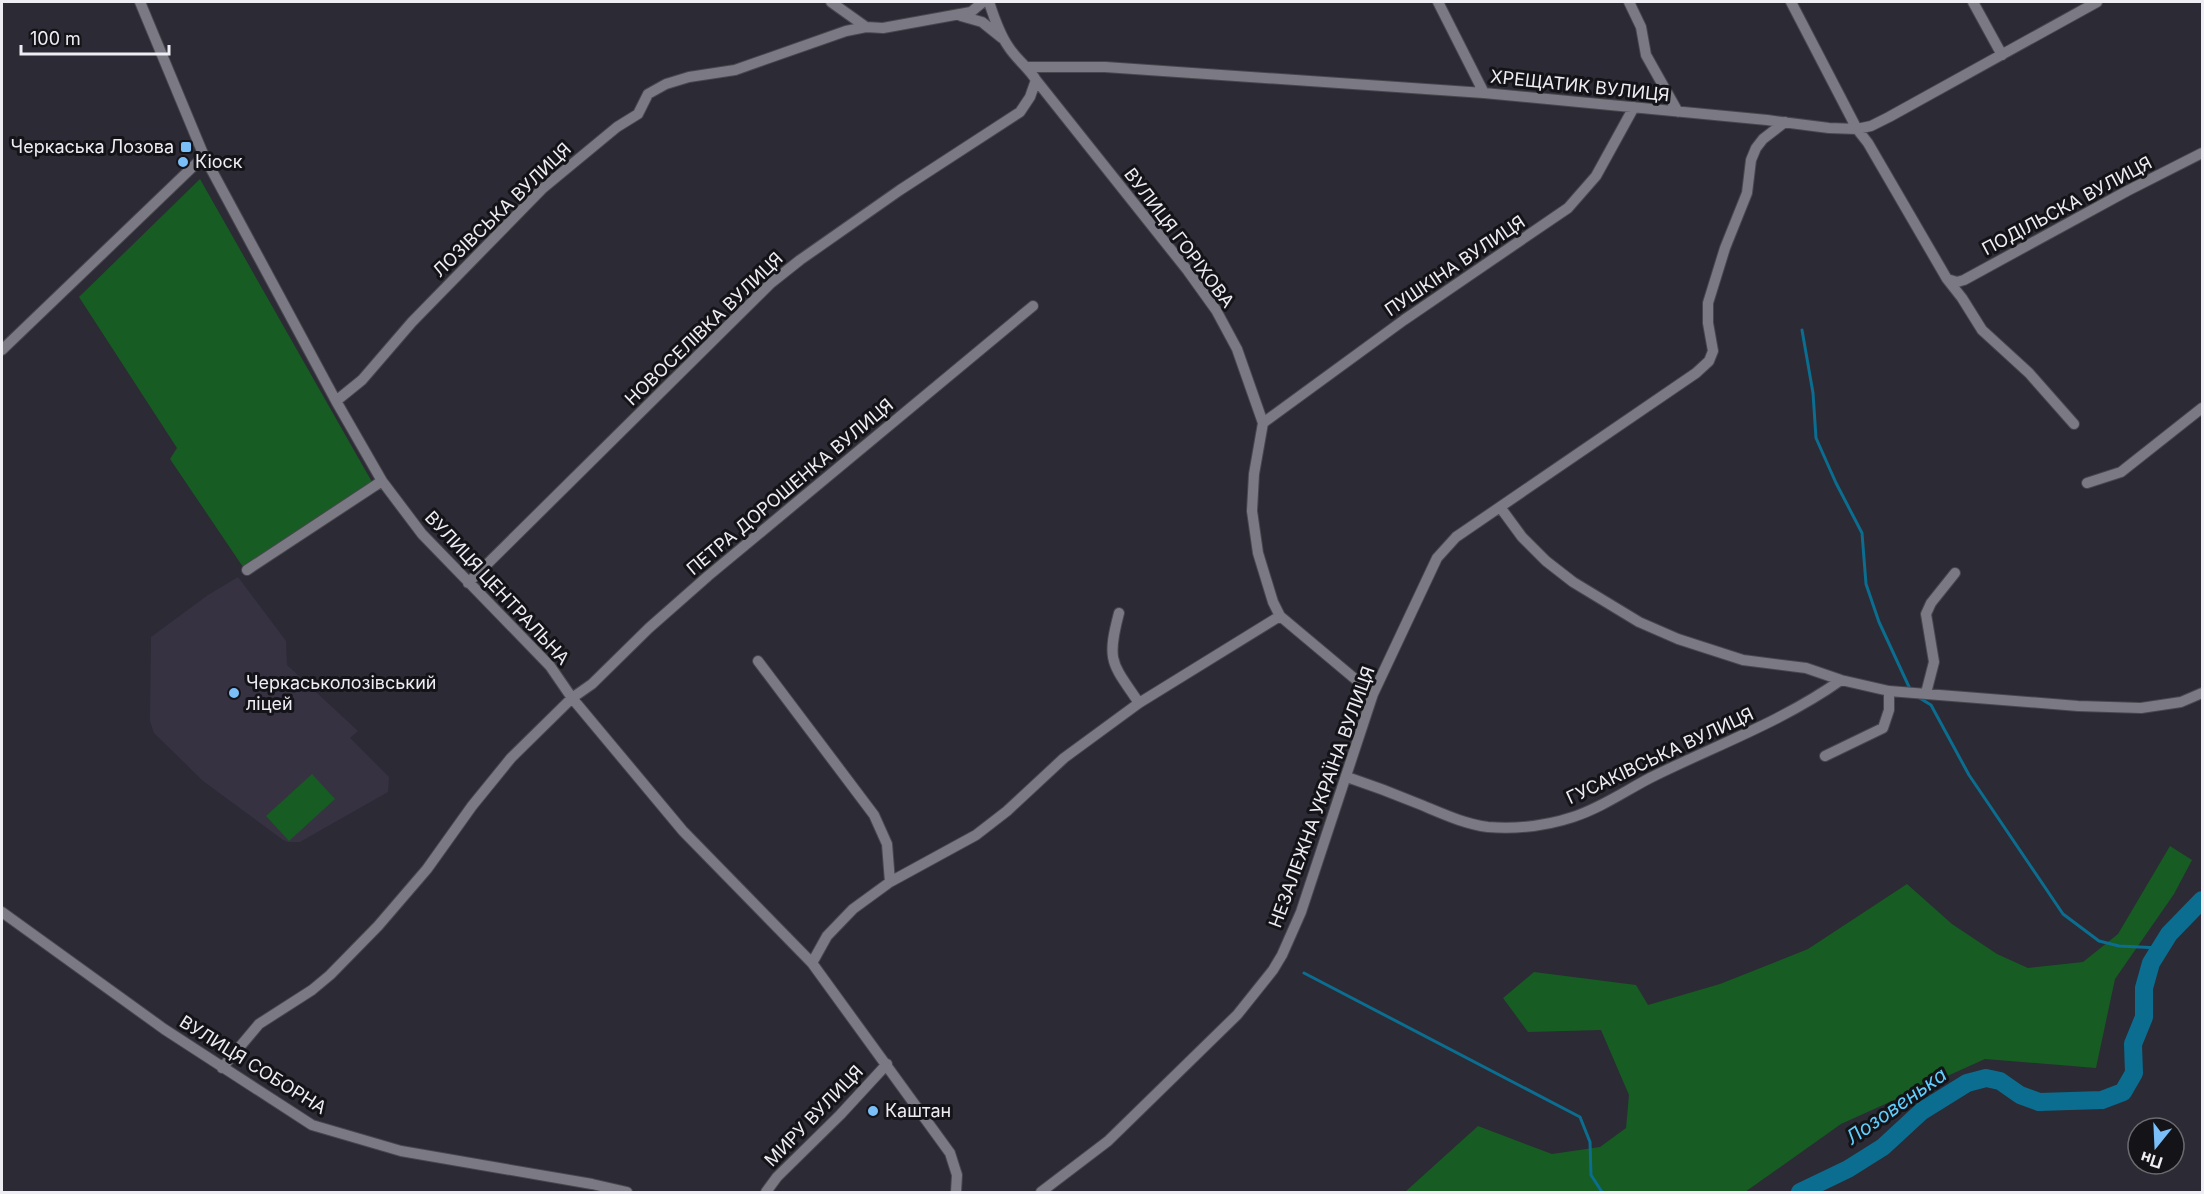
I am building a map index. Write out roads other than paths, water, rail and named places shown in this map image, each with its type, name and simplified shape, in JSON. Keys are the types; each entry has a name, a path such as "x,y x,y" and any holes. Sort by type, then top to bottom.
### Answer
{"street":[{"name":"ВУЛИЦЯ ЦЕНТРАЛЬНА","path":"140,2 204,156 336,401 382,481 422,534 550,666 572,698 683,831 812,963 950,1153 957,1175 956,1192"},
{"path":"831,2 866,27"},
{"name":"ЛОЗІВСЬКА ВУЛИЦЯ","path":"336,401 362,380 412,322 542,189 604,137 638,114 648,94 666,84 688,77 735,70 846,31 866,27 883,28 958,15 971,12 983,2"},
{"name":"ВУЛИЦЯ ГОРІХОВА","path":"989,2 1002,38 1017,58 1028,67 1216,310 1237,349 1263,423 1254,474 1252,511 1258,553 1274,602 1280,616 1373,694"},
{"path":"1438,2 1484,93"},
{"path":"1629,2 1641,27 1646,54 1678,112"},
{"path":"1791,2 1857,129 1868,143 1947,279 1982,330 2029,373 2074,424"},
{"path":"1973,2 2002,55"},
{"name":"ХРЕЩАТИК ВУЛИЦЯ","path":"1028,67 1105,67 1484,93 1857,129 1871,126 2097,2"},
{"path":"958,15 982,22 1002,38"},
{"name":"НОВОСЕЛІВКА ВУЛИЦЯ","path":"468,583 771,283 900,190 1020,112 1030,97 1036,80"},
{"name":"ПУШКІНА ВУЛИЦЯ","path":"1263,423 1404,320 1568,208 1596,176 1634,107"},
{"name":"НЕЗАЛЕЖНА УКРАЇНА ВУЛИЦЯ","path":"1041,1192 1108,1141 1237,1015 1265,982 1282,956 1301,912 1373,694 1437,558 1456,537 1696,373 1709,361 1713,351 1708,323 1709,297 1747,193 1751,160 1763,139 1785,122"},
{"name":"ПОДІЛЬСКА ВУЛИЦЯ","path":"1947,279 1957,282 1964,280 2202,153"},
{"path":"2,350 204,156"},
{"name":"ПЕТРА ДОРОШЕНКА ВУЛИЦЯ","path":"222,1068 259,1024 312,990 378,927 427,869 472,806 511,758 572,698 592,684 649,628 708,576 1033,306"},
{"path":"2087,483 2121,472 2202,408"},
{"path":"247,570 382,481"},
{"path":"1500,507 1522,537 1546,561 1573,582 1639,622 1678,639 1743,660 1806,668 1841,681 1889,691 2078,706 2141,708 2181,702 2202,693"},
{"path":"1926,693 1935,662 1926,614 1955,573"},
{"path":"1119,613 1111,652 1115,666 1139,703"},
{"path":"812,963 827,936 853,909 890,882 976,835 1007,811 1064,758 1139,703 1280,616"},
{"path":"758,661 874,815 887,844 890,882"},
{"name":"ГУСАКІВСЬКА ВУЛИЦЯ","path":"1347,777 1455,818 1485,826 1509,828 1537,825 1591,810 1649,778 1778,719 1810,702 1841,681"},
{"path":"1825,756 1883,728 1889,710 1889,691"},
{"name":"ВУЛИЦЯ СОБОРНА","path":"2,912 164,1029 312,1125 400,1151 627,1192"},
{"name":"МИРУ ВУЛИЦЯ","path":"766,1192 777,1177 840,1115 887,1064"}],"waterway":[{"path":"1802,330 1813,393 1816,438 1862,533 1866,584 1879,622 1910,689"},
{"path":"1918,697 1931,705 1969,775 2063,914 2099,941 2119,946 2160,948"},
{"name":"Лозовенька","path":"1800,1192 1848,1169 1883,1147 1922,1111 1967,1083 1986,1078 2000,1081 2020,1095 2039,1102 2102,1100 2123,1092 2134,1073 2133,1044 2144,1017 2144,988 2151,963 2169,934 2202,900"},
{"path":"1304,973 1580,1117 1590,1142 1591,1175 1602,1192"}],"place":[{"name":"Черкаська Лозова","path":"186,147"},
{"name":"Кіоск","path":"183,162"},
{"name":"Черкаськолозівський ліцей","path":"234,693"},
{"name":"Каштан","path":"873,1111"}]}
